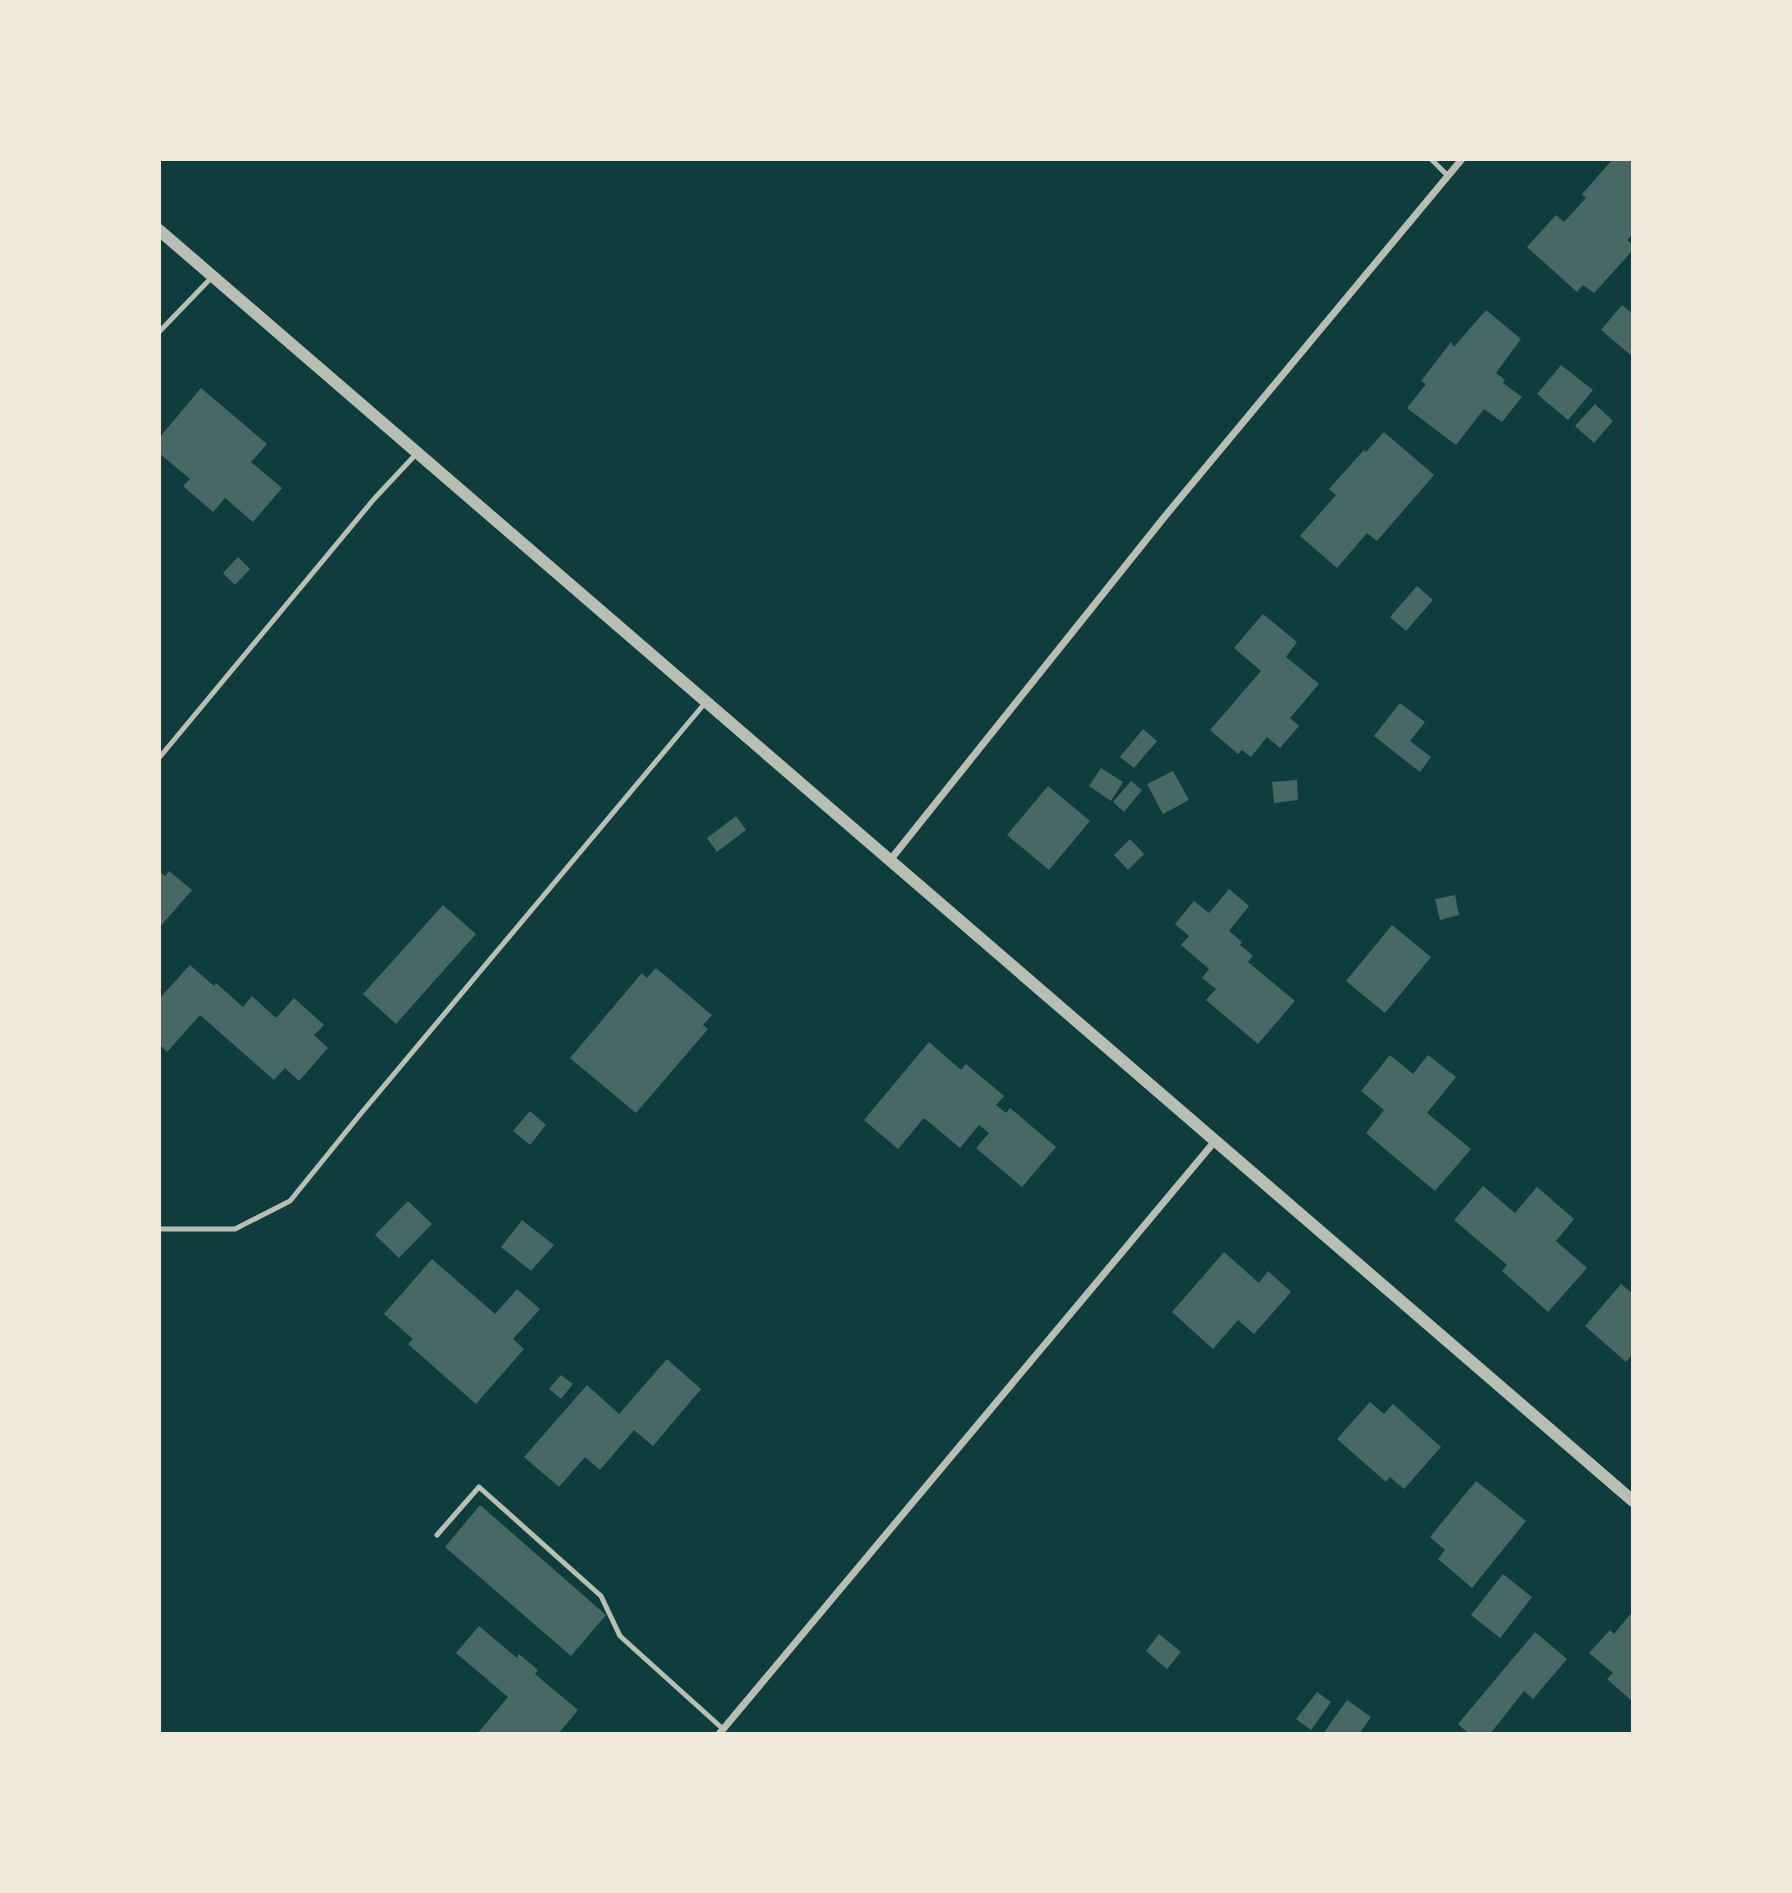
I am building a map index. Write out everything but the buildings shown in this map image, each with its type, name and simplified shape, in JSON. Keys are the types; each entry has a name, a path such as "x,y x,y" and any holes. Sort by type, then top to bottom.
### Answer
{"street":[{"path":"891,859 1166,515 1462,159"},
{"path":"159,230 1633,1501"},
{"path":"721,1731 1215,1141"}],"lane":[{"path":"1431,159 1448,176"},
{"path":"159,332 213,276"},
{"path":"159,758 374,499 418,452"},
{"path":"159,1229 235,1229 290,1201 358,1116 707,701"},
{"path":"437,1535 480,1487 601,1596 621,1636 721,1731"}]}
